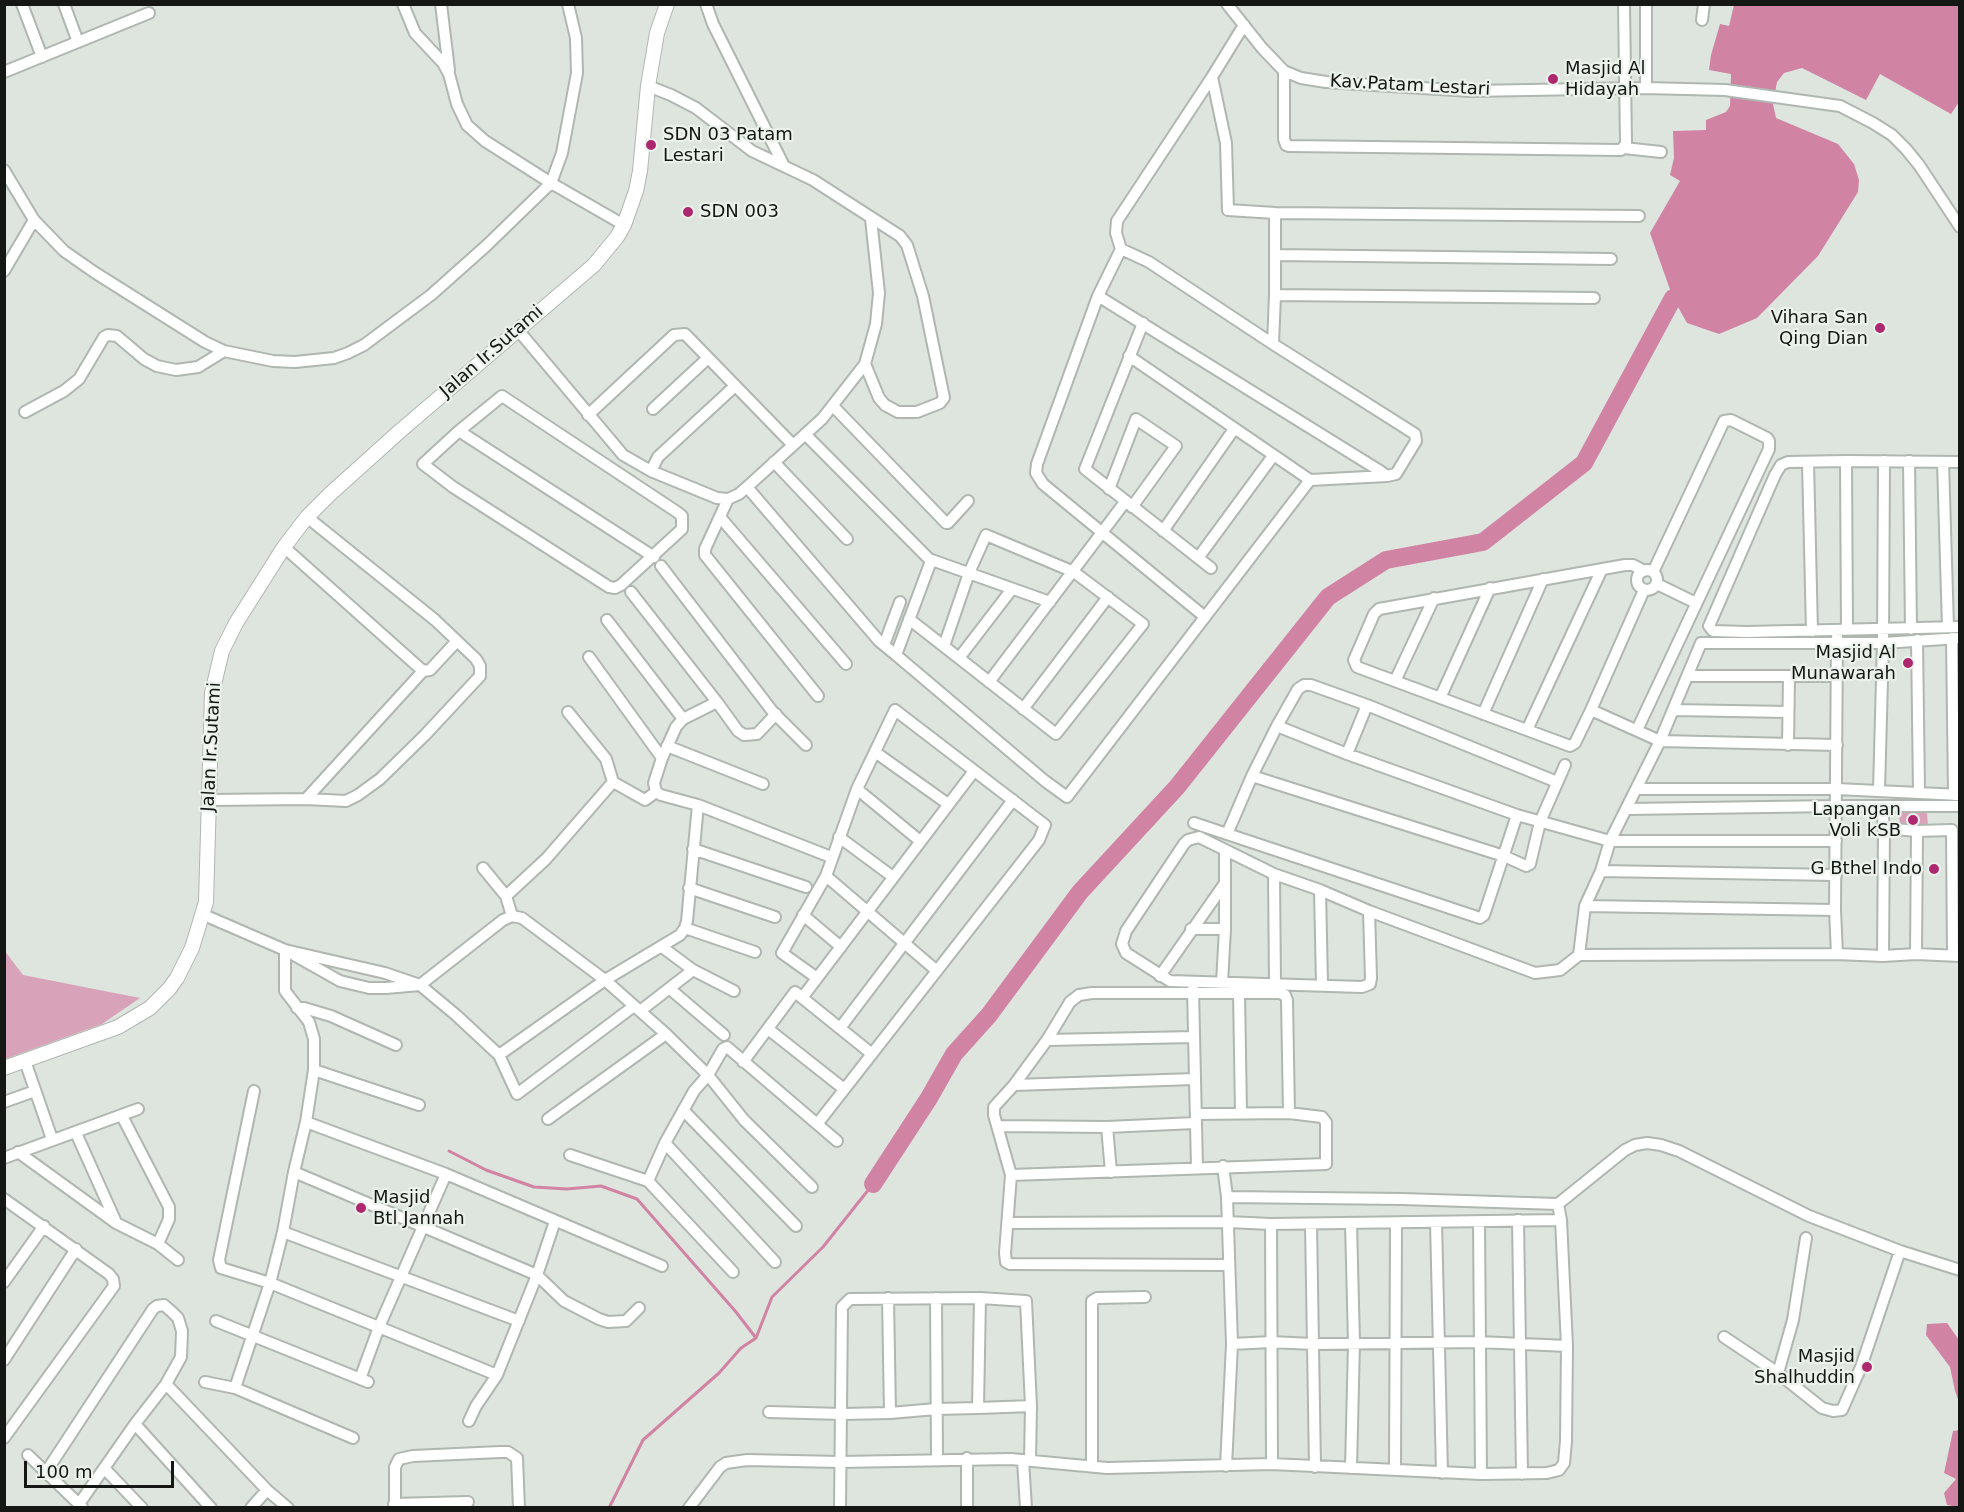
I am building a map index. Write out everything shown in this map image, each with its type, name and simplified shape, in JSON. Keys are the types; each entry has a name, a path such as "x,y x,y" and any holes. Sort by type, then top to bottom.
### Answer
{"street":[{"path":"22,4 42,57"},
{"path":"64,4 78,42"},
{"path":"403,4 415,33 443,63 449,74"},
{"path":"441,4 449,74 457,104 467,125 485,141 550,183 624,225"},
{"path":"4,170 34,220 64,251 205,342 224,351 257,359 316,361 348,354 364,345 431,295 486,246 550,183 565,143 577,73 576,38 568,4"},
{"name":"Jalan Ir.Sutami","path":"4,1068 118,1028 150,1008 169,989 185,964 204,915 206,902 212,693 222,651 255,590 307,517 399,431 594,265 608,250 624,225 636,191 648,86 657,33 667,4"},
{"path":"706,4 713,24 783,164"},
{"path":"1227,4 1284,71 1284,139 1286,145 1618,150 1624,148 1661,152"},
{"path":"1624,4 1626,89 1626,144 1624,148"},
{"path":"1646,4 1646,88"},
{"path":"1702,20 1704,4"},
{"path":"5,72 149,13"},
{"path":"1205,617 1043,484 1036,473 1037,464 1098,296 1121,249 1116,233 1117,221 1244,25"},
{"name":"Kav.Patam Lestari","path":"1284,71 1301,78 1326,82 1470,91 1646,88 1725,90 1839,106 1856,113 1892,135 1919,165 1959,227"},
{"path":"1212,77 1226,143 1228,210 1275,213 1639,216"},
{"path":"648,86 690,105 752,151 813,180 900,236 907,245 923,296 943,400 940,404 917,412 905,413 892,410 879,398 865,364"},
{"path":"1273,344 1275,213"},
{"path":"518,330 623,454 651,471 707,494 728,499 739,494 805,434 833,406 865,364 876,324 879,293 871,219"},
{"path":"4,271 34,220"},
{"path":"1121,249 1149,262 1415,434 1416,441 1396,474 1310,480 1129,356"},
{"path":"1275,255 1611,259"},
{"path":"1275,295 1594,298"},
{"path":"1098,296 1387,476"},
{"path":"1143,323 1085,469 1211,568"},
{"path":"588,415 674,335 685,334 793,445"},
{"path":"25,412 64,391 79,379 108,335 117,336 132,350 158,366 176,370 198,367 224,351"},
{"path":"653,409 708,358"},
{"path":"651,471 658,457 735,386"},
{"path":"502,396 682,516 682,529 657,561 621,585 615,588 609,587 453,487 423,464 502,396"},
{"path":"833,406 946,523 968,501"},
{"path":"989,682 1074,572 1101,533 1129,505 1176,446 1136,418 1109,489"},
{"path":"1637,730 1769,448 1767,438 1731,420 1724,421 1649,571"},
{"path":"1163,531 1234,429"},
{"path":"459,431 657,561 776,714 806,745"},
{"path":"805,434 929,559 1050,602"},
{"path":"1198,558 1273,456"},
{"path":"1879,790 1884,460"},
{"path":"1637,789 1836,789 1957,795 1956,638 1883,643 1812,631 1713,631 1709,626 1780,467 1788,462 1884,460 1959,462"},
{"path":"1837,954 1835,910 1837,676 1846,461"},
{"path":"1909,461 1911,629"},
{"path":"774,462 847,539"},
{"path":"1808,462 1812,631"},
{"path":"1579,955 1585,906 1601,871 1610,841 1660,741 1701,643 1882,629 1954,627 1943,462"},
{"path":"747,487 884,645 1067,797 1310,480"},
{"path":"728,499 705,549 707,561 819,696"},
{"path":"209,800 346,801 367,789 410,750 480,676 480,666 457,641 416,604 307,517"},
{"path":"720,517 846,664"},
{"path":"909,619 1056,734 1143,624 1074,572 986,535 969,573 944,646"},
{"path":"284,547 423,672"},
{"path":"896,655 931,561 929,559"},
{"path":"1644,590 1591,710 1572,746 1354,664 1374,614 1379,609 1629,565 1649,571 1657,577 1657,584 1652,589 1644,590 1639,586 1637,580 1640,573 1649,571"},
{"path":"1527,730 1602,569"},
{"path":"1483,714 1543,579"},
{"path":"1657,584 1696,603"},
{"path":"1440,698 1490,588"},
{"path":"959,658 1012,589"},
{"path":"632,592 738,731 744,735 757,734 776,714"},
{"path":"1023,709 1108,597"},
{"path":"1395,681 1434,598"},
{"path":"884,645 900,602"},
{"path":"607,620 683,719"},
{"path":"1917,640 1919,792"},
{"path":"306,799 423,672 430,670 457,641"},
{"path":"589,657 662,758"},
{"path":"1689,676 1837,676"},
{"path":"1788,745 1789,676"},
{"path":"1227,834 1277,726 1298,689 1304,685 1311,685 1367,705 1557,782"},
{"path":"717,702 683,719 676,727 654,783 656,792 698,805 831,857"},
{"path":"1347,754 1367,705"},
{"path":"817,978 782,953 826,876 857,789 895,710 1045,825 1039,840 818,1123"},
{"path":"1591,710 1660,741 1837,745"},
{"path":"1674,710 1788,712"},
{"path":"568,712 606,759 613,782 645,800 656,792"},
{"path":"1277,726 1347,754 1517,815 1610,841 1836,841"},
{"path":"667,746 763,784"},
{"path":"875,752 948,804"},
{"path":"1252,776 1504,856 1523,866 1529,865 1540,822 1565,765"},
{"path":"802,998 974,771"},
{"path":"506,896 546,859 613,782"},
{"path":"857,789 920,841"},
{"path":"840,1028 1012,800"},
{"path":"499,1056 605,980 676,939 685,928 698,805"},
{"path":"1626,810 1959,806"},
{"path":"1882,807 1884,828 1883,956"},
{"path":"1194,823 1480,918 1484,915 1517,815"},
{"path":"1289,1113 1286,997 1279,993 1239,993 1193,988 1170,981 1126,953 1122,944 1126,931 1188,840 1198,837 1204,839 1274,874 1535,973 1560,970 1579,955 1837,954 1883,956 1916,954 1956,956 1952,830 1917,831 1884,828"},
{"path":"1916,954 1917,831"},
{"path":"839,837 893,878"},
{"path":"693,849 806,887"},
{"path":"1222,983 1225,850"},
{"path":"483,868 506,896 513,916"},
{"path":"1601,871 1836,875"},
{"path":"1274,874 1275,983"},
{"path":"826,876 937,970"},
{"path":"1160,976 1225,882"},
{"path":"689,888 775,917"},
{"path":"1320,890 1322,984"},
{"path":"1585,906 1835,910"},
{"path":"1228,1265 1010,1264 1004,1258 1011,1175 994,1107 1014,1085 1047,1040 1070,1002 1079,995 1193,988 1222,983 1322,984 1362,987 1370,984 1369,911"},
{"path":"204,915 285,950 329,976 355,986 386,988 420,985 504,920 513,916 522,918 605,980 666,1034 708,1075 744,1120 812,1187"},
{"path":"803,915 841,947"},
{"path":"685,928 754,952"},
{"path":"1191,929 1225,929"},
{"path":"662,947 693,970 734,991"},
{"path":"285,950 350,964 420,985 499,1056 517,1094 693,970"},
{"path":"235,1388 254,1336 283,1232 306,1122 314,1070 313,1032 309,1022 287,997 284,985 285,950"},
{"path":"670,988 724,1035"},
{"path":"1193,988 1197,1168"},
{"path":"743,1062 795,992 872,1054"},
{"path":"1239,993 1241,1113"},
{"path":"297,1008 331,1016 396,1045"},
{"path":"768,1029 844,1089"},
{"path":"548,1119 666,1034"},
{"path":"1047,1040 1194,1036"},
{"path":"648,1181 683,1110 694,1091 708,1075 723,1048 728,1047 732,1050 743,1062 837,1141"},
{"path":"25,1061 52,1139"},
{"path":"314,1070 419,1105"},
{"path":"1014,1085 1195,1079"},
{"path":"4,1102 35,1091"},
{"path":"254,1091 219,1260 220,1266 224,1270 270,1283 497,1375"},
{"path":"4,1158 138,1109"},
{"path":"683,1110 796,1226"},
{"path":"998,1126 1107,1127 1241,1113 1289,1113 1318,1116 1324,1119 1327,1126 1326,1164 1011,1175"},
{"path":"122,1116 169,1207 168,1219 158,1244"},
{"path":"306,1122 446,1174 662,1266"},
{"path":"1107,1127 1111,1172"},
{"path":"76,1133 116,1223"},
{"path":"665,1143 775,1262"},
{"path":"1227,1197 1558,1204 1624,1150 1647,1143 1661,1145 1713,1166 1809,1216 1900,1251 1959,1270"},
{"path":"18,1152 116,1223 158,1244 178,1260"},
{"path":"570,1155 648,1181 733,1272"},
{"path":"1223,1166 1227,1197 1232,1344 1226,1466"},
{"path":"294,1172 537,1275 564,1300 598,1319 608,1322 626,1321 639,1308"},
{"path":"216,1321 364,1381 379,1327 446,1174"},
{"path":"4,1199 76,1249 109,1274 114,1282 113,1289 6,1434"},
{"path":"689,1508 726,1462 747,1460 840,1462 967,1458 1130,1468 1272,1464 1442,1473 1555,1472 1562,1469 1566,1441 1567,1346 1561,1220 1558,1204"},
{"path":"1518,1220 1522,1474"},
{"path":"1008,1223 1311,1224 1561,1220"},
{"path":"469,1421 476,1406 497,1375 537,1275 555,1221"},
{"path":"1436,1222 1442,1473"},
{"path":"1479,1222 1481,1474"},
{"path":"1351,1223 1354,1343 1351,1468"},
{"path":"1395,1469 1396,1223"},
{"path":"1271,1224 1272,1464"},
{"path":"1311,1224 1315,1467"},
{"path":"4,1282 44,1226"},
{"path":"283,1232 519,1322"},
{"path":"1778,1373 1793,1320 1806,1238"},
{"path":"4,1360 76,1249"},
{"path":"1724,1337 1778,1373 1822,1408 1833,1411 1842,1410 1861,1367 1900,1251"},
{"path":"1092,1466 1092,1301 1097,1298 1145,1297"},
{"path":"888,1298 890,1413"},
{"path":"936,1298 937,1458"},
{"path":"978,1408 980,1298"},
{"path":"840,1508 842,1307 850,1299 980,1298 1028,1302 1031,1406 1026,1508"},
{"path":"28,1455 80,1506 135,1424 166,1384 181,1357 182,1330 178,1318 164,1305 153,1309 46,1472"},
{"path":"1232,1344 1479,1342 1567,1346"},
{"path":"205,1382 235,1388 353,1438"},
{"path":"166,1384 267,1490 288,1508"},
{"path":"769,1412 890,1413 1031,1406"},
{"path":"135,1424 211,1508"},
{"path":"468,1490 468,1505 394,1506 395,1467 399,1459 413,1456 508,1452 517,1458 519,1508"},
{"path":"967,1458 967,1508"},
{"path":"104,1468 142,1508"},
{"path":"251,1508 267,1490"}],"shaded area":[{"path":"1734,5 1959,5 1959,102 1951,114 1880,74 1866,100 1802,68 1784,73 1777,82 1773,104 1776,118 1838,144 1854,164 1859,180 1858,192 1818,256 1757,318 1719,334 1687,323 1673,298 1650,233 1680,181 1670,175 1674,158 1673,131 1706,130 1706,120 1726,112 1730,106 1731,74 1709,70 1720,24 1729,26"},
{"name":"Lapangan Voli kSB","path":"1899,813 1927,813 1928,826 1900,827"},
{"path":"4,950 23,975 140,998 102,1024 5,1059"},
{"path":"1947,1323 1959,1340 1959,1402 1950,1367 1926,1335 1927,1324"},
{"path":"1960,1430 1959,1507 1947,1505 1944,1493 1956,1479 1944,1473 1953,1431"}],"waterway":[{"path":"873,1184 929,1098 954,1054 989,1015 1080,892 1177,787 1328,597 1386,560 1483,542 1584,463 1673,298"},
{"path":"449,1151 486,1170 534,1187 567,1189 601,1186 637,1199 756,1338"},
{"path":"609,1508 643,1440 719,1373 741,1348 756,1338 772,1297 823,1247 873,1184"}],"place":[{"name":"Masjid Al Hidayah","path":"1553,79"},
{"name":"SDN 03 Patam Lestari","path":"651,145"},
{"name":"SDN 003","path":"688,212"},
{"name":"Vihara San Qing Dian","path":"1880,328"},
{"name":"Masjid Al Munawarah","path":"1908,663"},
{"name":"Lapangan Voli kSB","path":"1913,820"},
{"name":"G Bthel Indo","path":"1934,869"},
{"name":"Masjid Btl Jannah","path":"361,1208"},
{"name":"Masjid Shalhuddin","path":"1867,1367"}]}
